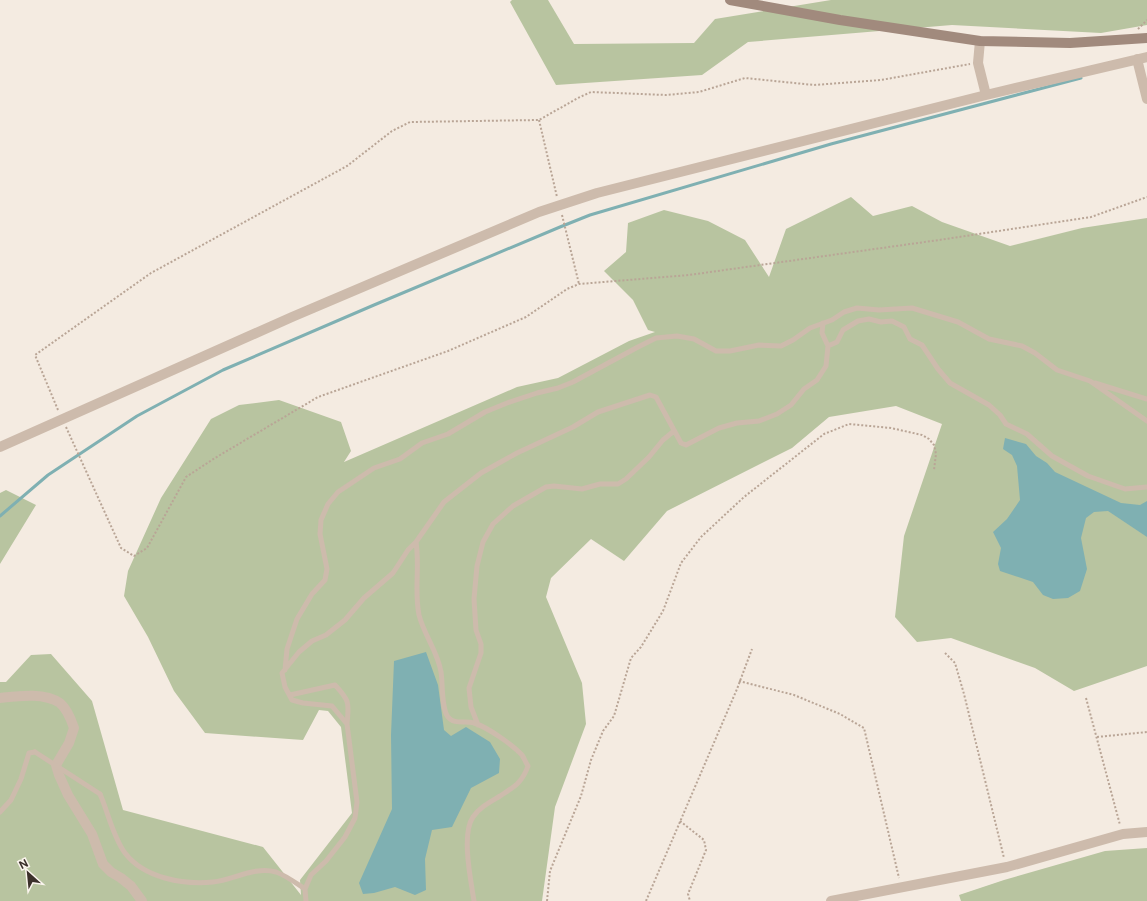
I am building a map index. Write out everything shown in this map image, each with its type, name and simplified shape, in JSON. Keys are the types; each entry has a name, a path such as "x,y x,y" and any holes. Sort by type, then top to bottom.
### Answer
{"main road":[{"path":"730,0 840,20 980,41 1070,43 1147,38"}],"street":[{"path":"980,41 978,63 986,96"},
{"path":"0,447 292,317 539,212 597,193 1142,58 1147,98"},
{"path":"0,698 31,696 51,699 60,704 68,713 74,728 69,743 56,765 59,775 68,795 92,834 103,864 111,872 131,886 142,901"},
{"path":"831,901 1007,867 1123,834 1147,832"}],"lane":[{"path":"285,670 287,649 297,619 312,594 325,580 327,569 320,534 321,520 328,504 338,492 374,468 400,459 422,443 448,434 485,412 537,393 558,388 573,382 656,338 677,336 694,339 716,351 730,351 759,345 781,346 793,340 810,328 832,320 844,312 857,308 879,310 912,308 958,322 989,338 1022,346 1035,353 1057,370 1147,399"},
{"path":"828,346 837,342 843,330 858,321 869,319 881,322 892,321 904,327 910,339 922,345 938,369 950,383 989,405 1000,415 1006,424 1027,434 1052,456 1088,476 1125,489 1147,487"},
{"path":"347,724 332,706 303,703 292,700 285,687 282,673 299,652 312,641 326,635 345,620 364,598 393,573 408,550 416,542 444,502 481,473 517,453 573,427 598,412 650,395 656,397 681,443 686,445 719,428 737,423 759,421 777,414 791,405 804,389 818,380 826,366 828,346 822,333 823,323"},
{"path":"1090,381 1147,421"},
{"path":"478,725 471,706 469,688 481,653 481,644 476,630 474,599 477,566 483,542 493,524 513,506 546,487 554,486 582,489 600,484 618,484 626,479 649,457 663,440 674,431"},
{"path":"416,542 418,554 417,582 419,614 424,631 437,658 441,671 445,710 448,717 453,721 473,722 492,731 522,756 528,766 524,776 516,786 484,805 472,818 467,839 469,871 474,901"},
{"path":"290,695 335,686 346,697 349,709 347,724 357,802 354,818 345,837 311,875 305,889 306,901"},
{"path":"0,812 11,800 21,779 29,753 34,752 100,794 116,837 125,853 142,869 160,878 187,882 214,882 259,870 276,872 305,889"}],"path":[{"path":"978,63 881,80 814,85 745,78 699,92 666,95 591,92 539,120 410,122 392,131 348,166 151,274 35,355 121,548 134,556 147,548 186,477 215,458 318,397 448,351 526,317 567,289 579,284 689,275 954,238 1091,217 1147,197"},
{"path":"539,120 579,284"},
{"path":"547,901 550,870 581,796 591,760 603,732 614,716 631,658 641,647 663,611 681,563 702,537 744,497 824,434 849,424 891,428 922,435 929,439 934,445 936,454 934,470"},
{"path":"646,901 752,649"},
{"path":"945,653 955,663 964,694 1007,867"},
{"path":"739,681 794,695 840,714 864,728 902,888"},
{"path":"1086,698 1123,834"},
{"path":"1097,737 1147,732"},
{"path":"680,820 704,840 706,850 688,894 690,901"}],"green space":[{"path":"512,0 548,0 574,44 694,43 715,19 831,0 1147,0 1147,25 1101,33 952,25 748,42 702,75 556,85 510,2"},
{"path":"851,197 873,216 912,206 942,222 1010,246 1082,228 1147,218 1147,666 1074,691 1035,668 951,638 917,642 895,617 904,536 942,424 896,406 829,417 792,448 667,511 624,561 591,539 551,578 546,597 582,683 586,724 555,807 542,901 0,901 0,682 6,682 31,655 51,654 92,701 123,810 263,847 301,895 300,880 352,813 341,727 328,711 319,710 303,740 205,733 174,691 148,637 124,596 128,571 161,498 211,419 239,405 279,400 341,422 351,451 344,462 517,387 558,378 629,341 655,332 648,330 633,300 604,271 626,252 628,223 664,210 708,221 745,240 769,277 786,229"},
{"path":"6,490 36,505 0,564 0,493"},
{"path":"1147,848 1147,901 961,901 959,895 1004,880 1105,851"}],"water":[{"path":"1005,438 1026,444 1036,456 1047,463 1055,472 1121,503 1140,505 1147,501 1147,537 1108,511 1094,512 1086,518 1081,538 1087,569 1080,591 1068,598 1053,599 1043,595 1033,582 1000,571 998,564 1001,548 993,532 1007,519 1020,500 1017,466 1012,455 1003,449"},
{"path":"426,652 438,685 444,730 451,736 466,727 490,742 500,759 499,773 471,788 452,827 432,830 425,859 426,890 415,895 395,887 374,893 363,894 359,883 392,809 391,735 394,661"}],"waterway":[{"path":"0,516 48,475 137,416 223,370 560,227 590,215 831,144 1081,78"}]}
